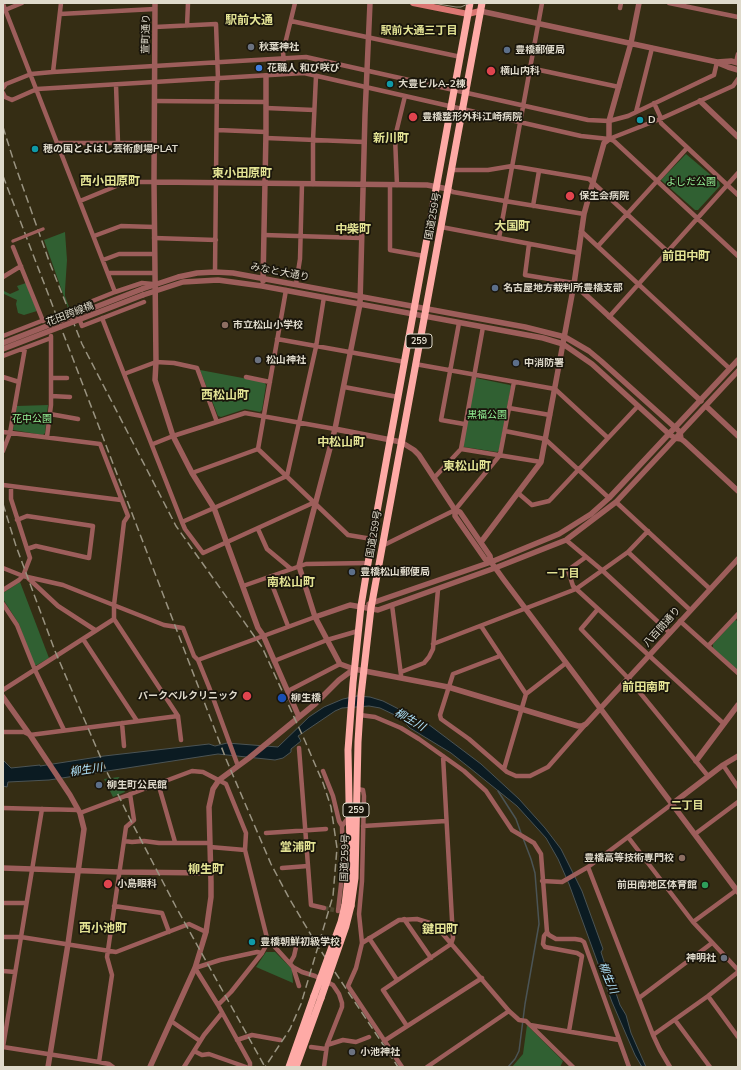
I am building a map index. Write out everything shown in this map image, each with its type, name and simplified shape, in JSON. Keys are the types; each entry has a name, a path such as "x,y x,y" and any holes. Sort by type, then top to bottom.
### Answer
{"highway":[{"name":"国道259号","path":"348,905 350,817 348,750 350,713 361,606 436,187 471,3"},
{"name":"国道259号","path":"296,1067 341,922 348,905 355,878 358,742 361,695 371,606 482,3"},
{"name":"国道259号","path":"290,1067 318,997"}],"main road":[{"path":"413,3 468,14 480,11"},
{"path":"471,3 480,11"}],"street":[{"path":"5,10 22,3"},
{"path":"53,72 61,3"},
{"path":"188,3 188,26"},
{"path":"285,74 284,52 295,3"},
{"path":"370,3 364,142 360,304 335,429 299,566 315,617 340,664 354,669 401,675 448,687 578,726 586,724"},
{"path":"498,238 542,3"},
{"path":"609,139 609,121 631,43 639,3"},
{"path":"670,3 738,17"},
{"path":"3,4 115,292"},
{"path":"60,14 155,6"},
{"name":"萱町通り","path":"155,6 155,380 173,436 192,473 214,508 258,628 263,635 299,716"},
{"path":"480,11 717,62 738,70"},
{"path":"291,21 461,57"},
{"path":"155,27 216,24 218,79 216,83 217,130 215,272"},
{"path":"636,112 652,48"},
{"path":"717,62 737,62 738,54"},
{"path":"3,88 6,84 31,74 306,57 588,120 609,121 628,116 714,75 717,62"},
{"path":"530,68 618,87"},
{"path":"3,93 5,97 12,100 37,90 304,74 462,108 581,136 609,139 614,141 738,256"},
{"path":"262,286 266,76"},
{"path":"313,184 313,140 316,76"},
{"path":"481,542 541,462 565,337 584,214 604,143 609,139 660,119 733,86 738,79"},
{"path":"116,85 118,143"},
{"path":"397,185 395,137 405,96"},
{"path":"155,101 216,101 314,110"},
{"path":"700,101 738,137"},
{"path":"654,103 661,123 738,195"},
{"path":"217,130 313,140 364,142"},
{"path":"58,143 154,143"},
{"path":"598,246 687,148"},
{"path":"451,170 488,170 512,166 590,179 667,251"},
{"path":"533,206 539,171"},
{"path":"609,317 696,218 738,173"},
{"path":"80,201 126,182 427,185 448,189 453,192 584,214"},
{"path":"296,284 300,259 302,184"},
{"path":"390,185 390,250 424,256"},
{"path":"94,236 121,226 154,227"},
{"path":"441,227 578,253"},
{"path":"13,241 43,229"},
{"path":"581,231 730,369"},
{"path":"264,235 361,238"},
{"path":"154,238 216,240"},
{"path":"529,244 525,275 574,284 701,400"},
{"path":"3,336 44,321 13,247"},
{"path":"103,260 119,254 154,254"},
{"path":"3,277 21,266"},
{"path":"108,273 154,274"},
{"name":"みなと大通り","path":"155,288 178,277 197,273 233,273 525,327 565,337 589,351 601,361 675,428 738,490"},
{"name":"みなと大通り","path":"142,292 183,282 211,280 262,286 483,327 563,344"},
{"path":"144,302 82,326 75,308 142,283 155,288"},
{"path":"258,449 286,290"},
{"name":"花田跨線橋","path":"3,343 142,292"},
{"name":"花田跨線橋","path":"3,349 142,292"},
{"path":"287,476 316,347 324,297"},
{"path":"461,315 442,420 464,424"},
{"path":"102,318 185,529 203,553 315,502"},
{"path":"434,478 461,449 464,424 484,320"},
{"path":"524,335 525,327"},
{"path":"3,356 51,337 51,396 47,437"},
{"path":"277,339 405,362"},
{"path":"563,344 592,364 675,438"},
{"path":"3,451 10,433 25,348"},
{"path":"198,660 263,635 350,605 371,606 491,562 559,534 591,514 609,498 738,360"},
{"path":"124,374 156,362 174,363 197,368 217,422"},
{"path":"415,364 555,389 608,438"},
{"path":"371,606 378,610 495,568 566,540 616,502 675,438 681,435 738,371"},
{"path":"3,377 19,382"},
{"path":"246,377 270,382"},
{"path":"51,378 66,378"},
{"path":"382,546 455,510 500,456 514,382"},
{"path":"344,387 398,397"},
{"path":"51,396 70,397"},
{"path":"518,493 532,505 549,501 638,406"},
{"path":"706,406 738,436"},
{"path":"509,408 550,415"},
{"path":"152,444 245,413 391,439 401,442 414,450 455,510 460,512 481,542 490,556 491,562 495,568 737,890 693,922"},
{"path":"50,414 78,419"},
{"path":"505,431 545,439 609,498"},
{"path":"3,432 100,444 128,516 124,522 114,605 114,619 178,716 181,740"},
{"path":"192,473 258,449"},
{"path":"258,449 348,535 372,539"},
{"path":"461,449 541,462"},
{"path":"182,522 287,476"},
{"path":"3,485 121,500"},
{"path":"3,590 23,576 30,558 11,499 11,486"},
{"path":"616,502 710,589"},
{"path":"455,510 455,516 484,559 491,562"},
{"path":"17,520 27,516 93,526 89,558 36,546 27,549"},
{"path":"258,529 267,549 291,569"},
{"path":"433,644 576,589 628,552 648,531"},
{"path":"566,540 603,571 670,633"},
{"path":"628,552 690,610"},
{"path":"586,557 568,570 573,586 724,724"},
{"name":"八百間通り","path":"586,724 738,559"},
{"path":"243,586 306,564 368,563"},
{"path":"3,568 31,580 58,606 95,630"},
{"path":"23,576 63,585 164,625 182,628 194,656 198,660 238,766"},
{"path":"269,577 288,626"},
{"path":"401,675 424,663 433,649 438,589"},
{"path":"3,604 17,625 35,670 64,730"},
{"path":"392,605 401,675"},
{"path":"598,609 581,629 628,678 708,776"},
{"path":"708,646 738,616"},
{"path":"3,690 114,619"},
{"path":"680,621 738,673"},
{"path":"481,626 526,694"},
{"path":"274,661 327,640 358,631"},
{"path":"82,639 137,721"},
{"path":"500,656 453,674 440,715 441,719 469,739 507,772 516,776 530,776 539,772 553,762 586,724"},
{"path":"288,690 340,664"},
{"path":"504,769 526,694 566,664"},
{"path":"151,1066 195,968 206,932 211,897 209,807 212,793 220,780 315,704 339,680 354,669"},
{"path":"3,697 50,763 79,812 84,829 68,944 48,1067"},
{"path":"696,761 738,705"},
{"path":"360,714 375,717 401,728 464,770 486,791 512,830 534,843 541,854 547,932 544,936 543,944 545,947 577,953 582,956 569,1031"},
{"path":"3,732 24,732 30,735 178,716"},
{"path":"122,724 124,746"},
{"path":"299,748 311,905 324,908"},
{"path":"407,1026 382,990 451,944 453,938 443,756"},
{"path":"542,881 562,882 581,872 708,776 738,756"},
{"path":"723,765 738,787"},
{"path":"3,808 79,812 192,770 203,772 226,784 246,833 245,850 268,942 274,946 292,965 302,972 316,976 333,984 339,994 342,1007 326,1047 324,1067"},
{"path":"323,771 334,796 339,820 342,826 342,866 336,911 359,914"},
{"path":"158,783 176,842"},
{"path":"357,789 362,790 364,796 362,881 359,914 362,943 356,968 348,986 402,1067"},
{"path":"98,1062 112,975 107,959 107,951 126,827 134,820 130,794"},
{"path":"695,834 738,802"},
{"path":"42,809 3,1047 98,1062 105,1065 110,1064 113,1067"},
{"path":"342,826 350,817"},
{"path":"363,826 446,821"},
{"path":"266,833 326,829"},
{"path":"628,837 693,922 738,971 708,996 653,1035"},
{"path":"124,841 159,843 176,842 245,850"},
{"path":"282,868 308,866"},
{"path":"588,867 653,1035 670,1067"},
{"path":"3,868 211,873"},
{"path":"3,903 26,903"},
{"path":"114,906 162,913 169,932"},
{"path":"404,919 431,958"},
{"path":"362,943 398,920 417,919 430,923 442,933 509,1011 519,1020 526,1021 573,1067"},
{"path":"3,937 21,937 116,952 189,924 206,932"},
{"path":"547,932 556,939 575,939 584,942 629,1067"},
{"path":"369,938 397,980"},
{"path":"218,1005 262,953 268,942"},
{"path":"639,998 712,943"},
{"path":"297,944 292,965 299,986"},
{"path":"195,968 220,960 256,952 262,953"},
{"path":"195,968 218,1005 250,1063 250,1067"},
{"path":"3,971 15,972"},
{"path":"384,1041 482,978"},
{"path":"708,996 738,1037"},
{"path":"426,1067 509,1011"},
{"path":"184,1067 200,1041 222,1013"},
{"path":"675,1020 710,1067"},
{"path":"171,1021 200,1041"},
{"path":"530,1025 619,1040"},
{"path":"237,1040 252,1035 280,1040"},
{"path":"310,1047 326,1047 343,1040 356,1042 369,1037"},
{"path":"194,1051 202,1055 209,1054 246,1067"}],"green space":[{"name":"よしだ公園","path":"686,154 719,182 720,186 698,210 695,210 661,180"},
{"path":"65,232 67,260 65,296 70,310 69,311 44,240"},
{"path":"26,283 37,311 24,315 18,313 16,304 17,300 4,294 4,291 10,294 19,290 17,286"},
{"path":"200,370 264,382 266,385 262,410 260,412 245,409 221,417 218,416"},
{"name":"黒福公園","path":"476,378 511,386 499,451 497,452 464,447 463,445"},
{"name":"花中公園","path":"48,405 45,433 43,435 13,430 17,406"},
{"path":"20,582 49,658 37,665 34,665 19,624 3,599 3,593"},
{"path":"735,620 738,621 738,671 713,648 713,644"},
{"path":"119,777 125,792 113,797 104,779"},
{"path":"266,952 275,952 292,969 293,983 256,967"},
{"path":"527,1025 563,1061 560,1067 512,1067 523,1054"}],"water":[{"name":"柳生川","path":"357,696 370,697 383,701 428,724 481,764 519,799 545,828 561,849 582,891 603,949 601,952 610,980 612,981 620,1005 626,1015 631,1033 646,1067 642,1067 635,1055 612,1002 569,884 558,859 546,838 517,806 451,753 410,728 399,717 380,708 369,706 342,708 335,711 298,736 301,741 291,749 291,752 283,758 275,760 218,754 49,780 8,782 7,787 3,786 3,760 11,768 40,766 104,756 209,744 215,746 227,743 278,747 309,717 324,707 343,699"}],"waterway":[{"path":"498,791 516,819 521,833"},
{"path":"508,1067 515,1059 519,1051 525,1004 539,924 535,873 523,838"}],"tunnel":[{"path":"324,908 334,910"}],"tram line":[{"path":"432,3 456,7 461,7 470,3"}],"railway":[{"path":"3,127 49,261 82,344 176,526 262,647 305,741 323,783 331,807 337,848 333,896 301,1004 290,1029 265,1067"},
{"path":"3,176 226,759 271,864 317,945 398,1067"},
{"path":"3,504 16,546 55,651 106,770 176,907 265,1067"}],"place":[{"name":"秋葉神社","path":"251,47"},
{"name":"豊橋郵便局","path":"507,50"},
{"name":"花職人 和び咲び","path":"259,68"},
{"name":"横山内科","path":"491,71"},
{"name":"大豊ビルA-2棟","path":"390,84"},
{"name":"豊橋整形外科江崎病院","path":"413,117"},
{"name":"D","path":"640,120"},
{"name":"穂の国とよはし芸術劇場PLAT","path":"35,149"},
{"name":"保生会病院","path":"570,196"},
{"name":"名古屋地方裁判所豊橋支部","path":"495,288"},
{"name":"市立松山小学校","path":"225,325"},
{"name":"松山神社","path":"258,360"},
{"name":"中消防署","path":"516,363"},
{"name":"豊橋松山郵便局","path":"352,572"},
{"name":"パークベルクリニック","path":"247,696"},
{"name":"柳生橋","path":"282,698"},
{"name":"柳生町公民館","path":"99,785"},
{"name":"豊橋高等技術専門校","path":"682,858"},
{"name":"小島眼科","path":"108,884"},
{"name":"前田南地区体育館","path":"705,885"},
{"name":"豊橋朝鮮初級学校","path":"252,942"},
{"name":"神明社","path":"724,958"},
{"name":"小池神社","path":"352,1052"}],"district":[{"name":"駅前大通","path":"249,20"},
{"name":"駅前大通三丁目","path":"419,31"},
{"name":"新川町","path":"391,138"},
{"name":"東小田原町","path":"242,173"},
{"name":"西小田原町","path":"110,181"},
{"name":"大国町","path":"512,226"},
{"name":"中柴町","path":"353,229"},
{"name":"前田中町","path":"686,256"},
{"name":"西松山町","path":"225,395"},
{"name":"中松山町","path":"341,442"},
{"name":"東松山町","path":"467,466"},
{"name":"一丁目","path":"563,574"},
{"name":"南松山町","path":"291,582"},
{"name":"前田南町","path":"646,687"},
{"name":"二丁目","path":"687,806"},
{"name":"堂浦町","path":"298,847"},
{"name":"柳生町","path":"206,869"},
{"name":"西小池町","path":"103,928"},
{"name":"鍵田町","path":"440,929"}]}
